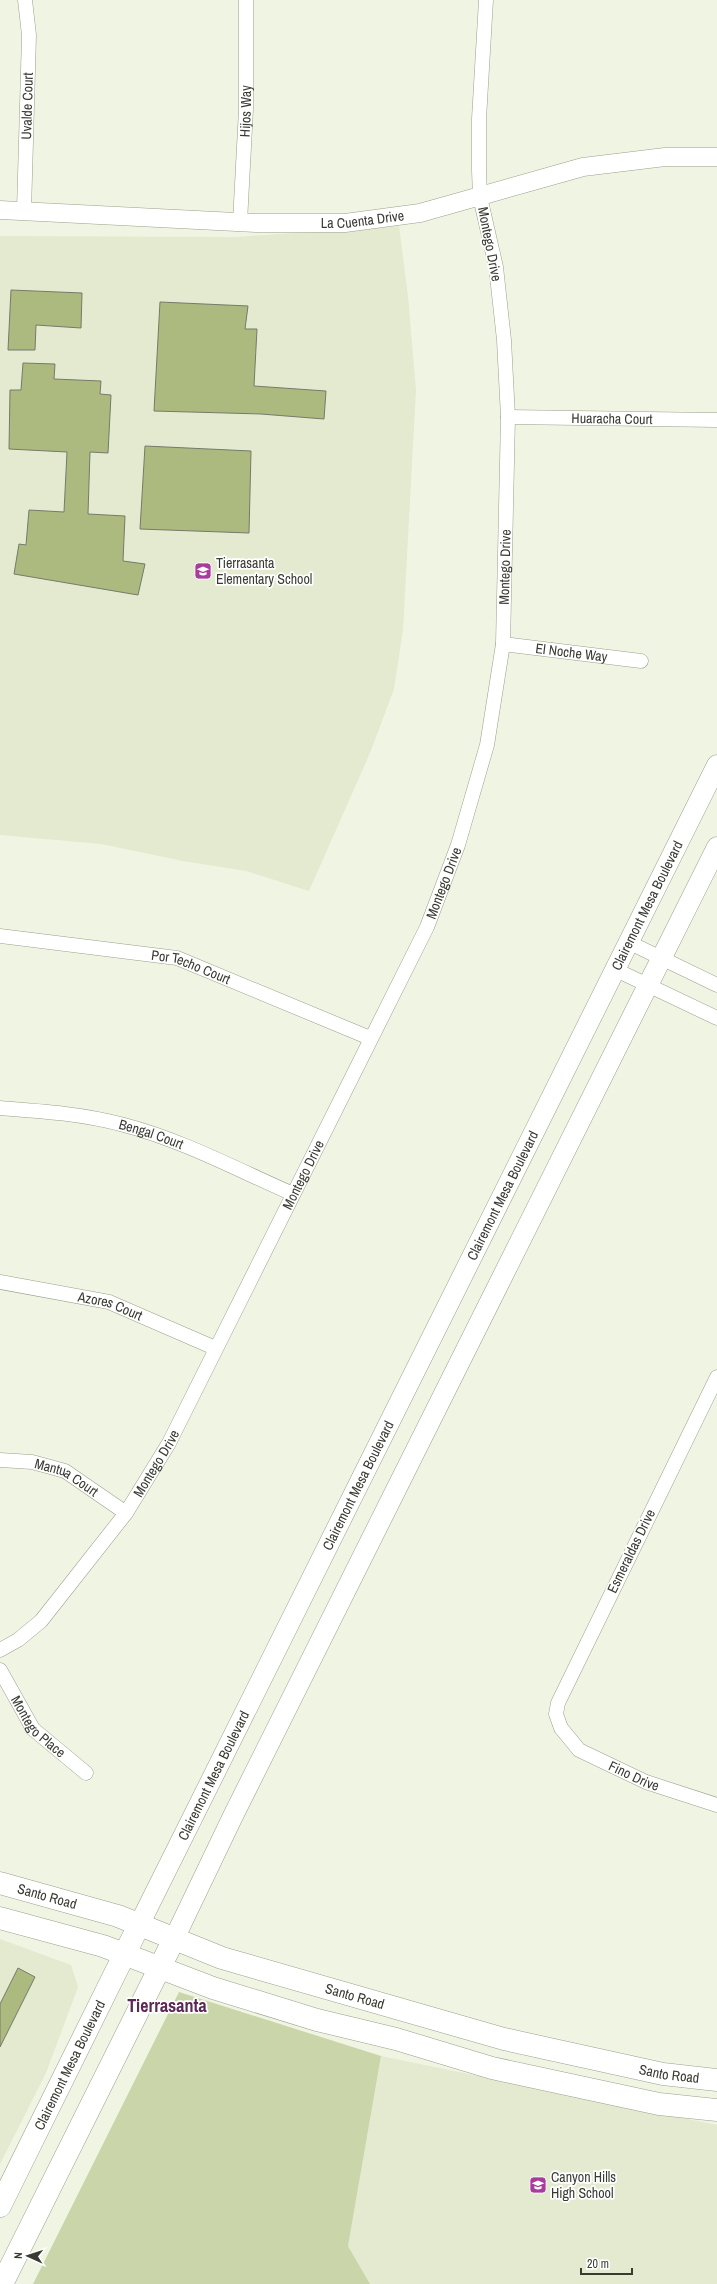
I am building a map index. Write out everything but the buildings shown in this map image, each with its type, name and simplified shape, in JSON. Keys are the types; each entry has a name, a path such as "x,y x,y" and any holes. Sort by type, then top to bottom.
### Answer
{"main road":[{"name":"Clairemont Mesa Boulevard","path":"0,2206 614,969 717,765"},
{"path":"2,2284 160,1968 240,1801 662,960 717,847"},
{"name":"Santo Road","path":"0,1883 118,1916 175,1937 230,1960 504,2039 664,2074 717,2080"},
{"path":"0,1918 103,1946 213,1988 317,2020 396,2039 492,2068 659,2104 717,2110"}],"street":[{"name":"Uvalde Court","path":"24,211 29,35 25,0"},
{"name":"Hijos Way","path":"240,222 246,109 246,0"},
{"name":"Montego Drive","path":"0,1650 18,1640 41,1620 126,1513 169,1443 370,1038 427,927 458,844 486,745 503,644 508,417 504,340 496,267 480,197 479,119 486,0"},
{"name":"La Cuenta Drive","path":"0,210 240,222 345,223 420,213 583,167 665,157 717,157"},
{"name":"Huaracha Court","path":"508,417 717,420"},
{"name":"El Noche Way","path":"503,644 641,661"},
{"name":"Por Techo Court","path":"0,936 177,958 370,1038"},
{"path":"628,942 662,960 717,985"},
{"path":"614,969 717,1018"},
{"name":"Bengal Court","path":"0,1108 51,1112 124,1125 168,1140 293,1194"},
{"name":"Azores Court","path":"0,1282 109,1302 215,1348"},
{"name":"Esmeraldas Drive","path":"561,1728 556,1714 558,1703 717,1377"},
{"name":"Mantua Court","path":"0,1460 32,1462 65,1471 126,1513"},
{"name":"Montego Place","path":"0,1670 33,1728 86,1774"},
{"name":"Fino Drive","path":"561,1728 579,1750 646,1782 717,1805"}],"shaded area":[{"name":"Tierrasanta Elementary School","path":"399,226 408,296 416,390 403,630 394,689 370,753 309,891 246,871 183,861 101,844 0,835 0,236 235,237"},
{"path":"0,1939 71,1965 78,1987 46,2073 0,2164"},
{"name":"Canyon Hills High School","path":"381,2056 717,2125 717,2284 370,2284 348,2246"}],"green space":[{"path":"179,1992 381,2056 348,2246 370,2284 33,2284"}],"place":[{"name":"Tierrasanta Elementary School","path":"203,571"},
{"name":"Canyon Hills High School","path":"538,2185"}],"district":[{"name":"Tierrasanta","path":"167,2005"}]}
